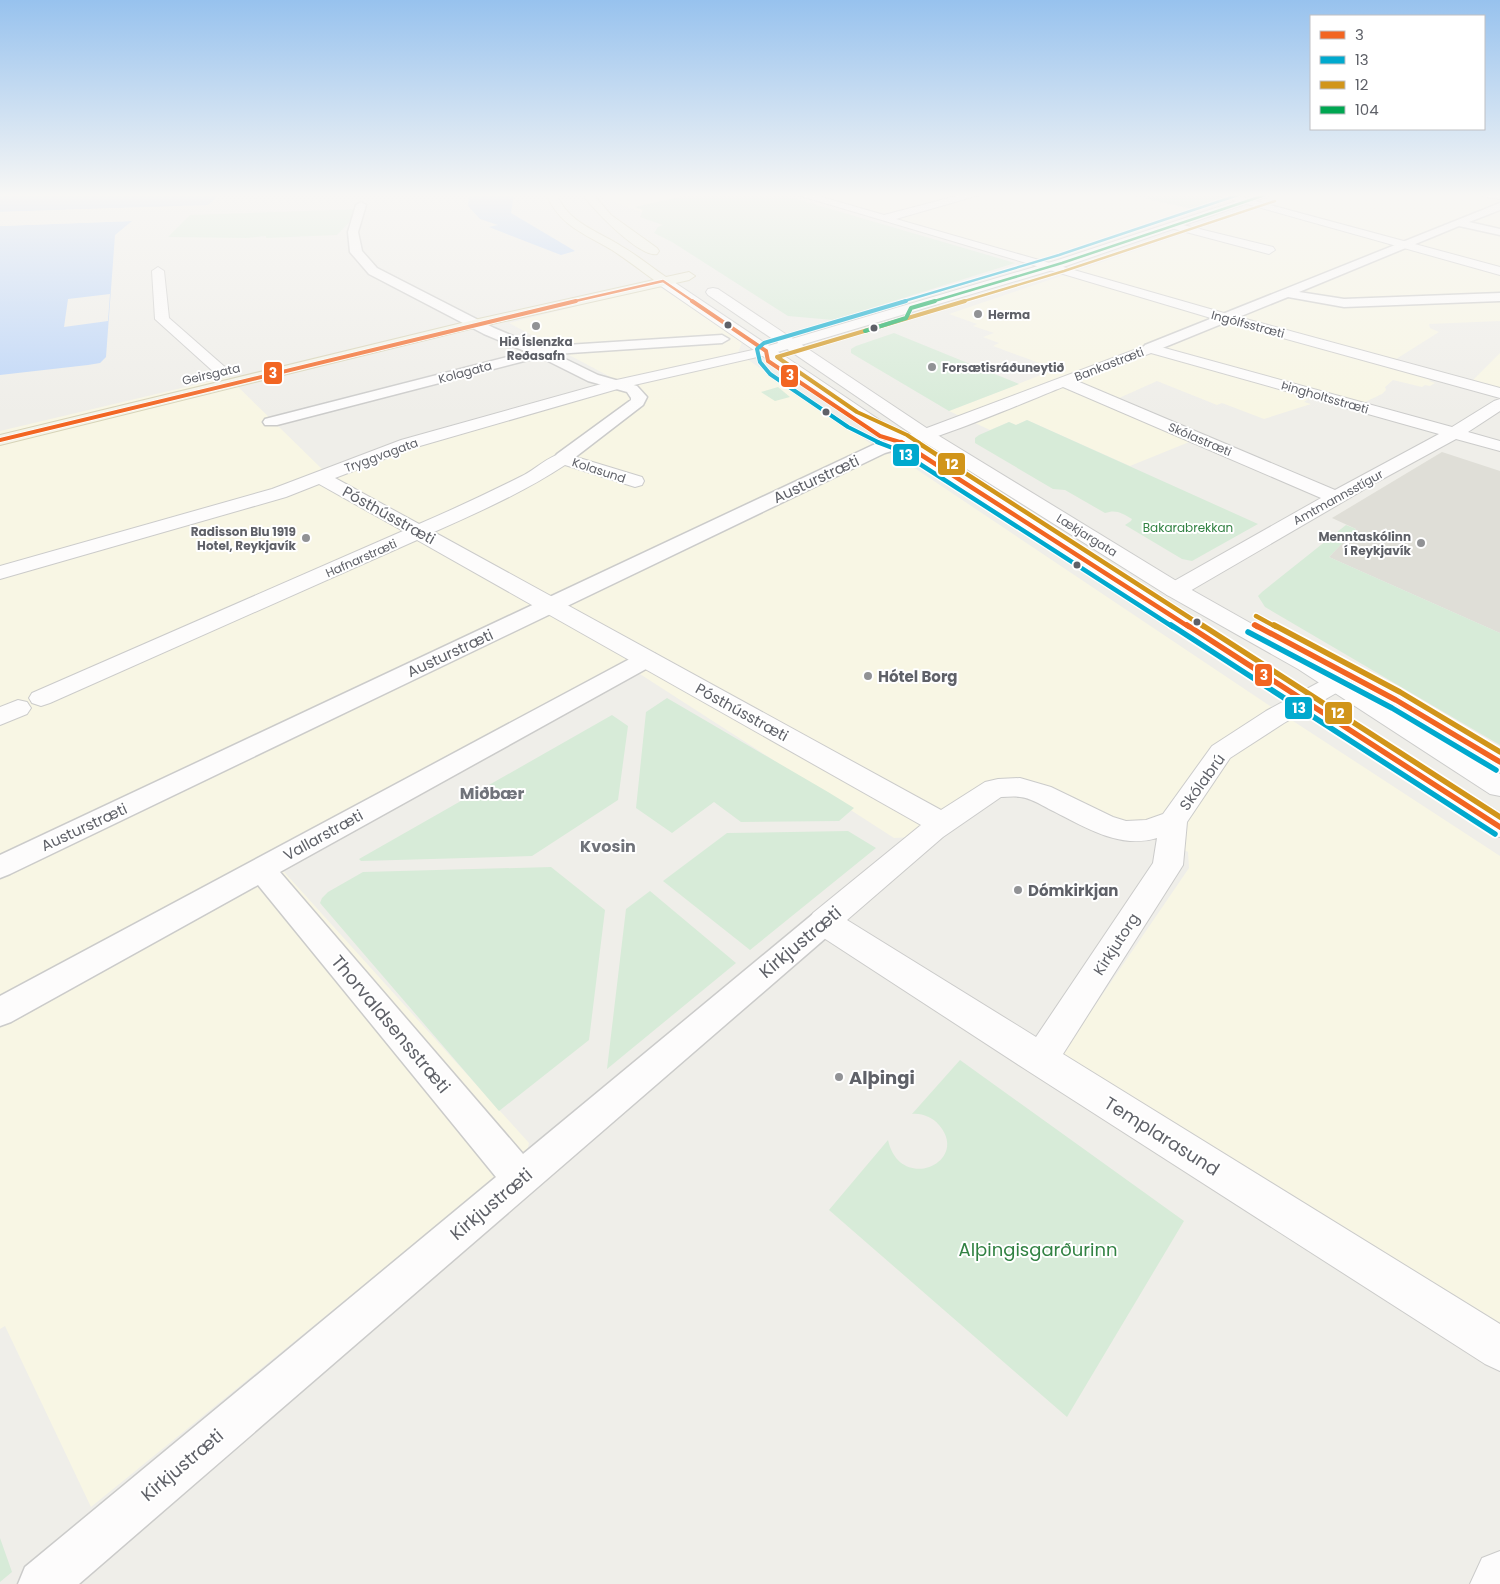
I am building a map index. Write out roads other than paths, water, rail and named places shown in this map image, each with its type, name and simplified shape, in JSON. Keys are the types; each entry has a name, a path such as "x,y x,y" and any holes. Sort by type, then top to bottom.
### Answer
{"main road":[{"path":"643,267 659,278"},
{"name":"Geirsgata","path":"0,440 659,278 681,270"},
{"name":"Geirsgata","path":"166,384 590,286 659,278"},
{"name":"Geirsgata","path":"233,382 249,372 404,335 422,325"}],"street":[{"path":"368,267 380,276 474,324 540,352 593,378 618,384"},
{"name":"Ingólfsstræti","path":"1050,267 1226,318 1500,392"},
{"name":"Tryggvagata","path":"0,573 259,499 322,478 365,459 407,444 618,384 766,351 1050,267"},
{"name":"Bankastræti","path":"902,442 925,435 1150,348 1352,267"},
{"path":"1484,267 1500,271"},
{"name":"Lækjargata","path":"681,270 925,435 1175,590 1336,683 1500,787"},
{"path":"158,271 162,319 221,371"},
{"name":"Lækjargata","path":"659,278 766,351 783,365 1500,827"},
{"path":"1288,293 1336,302 1500,296"},
{"name":"Kolagata","path":"271,422 540,352 564,348 722,339"},
{"name":"Þingholtsstræti","path":"1150,348 1500,446"},
{"name":"Skólastræti","path":"1063,381 1336,498"},
{"name":"Hafnarstræti","path":"41,698 420,532 524,482 563,458 638,402 639,397 636,392 618,384"},
{"name":"Amtmannsstígur","path":"1175,590 1336,498 1455,433 1500,404"},
{"name":"Austurstræti","path":"0,867 874,451 902,442"},
{"name":"Kolasund","path":"563,458 635,481"},
{"name":"Pósthússtræti","path":"322,478 940,823"},
{"name":"Vallarstræti","path":"0,1012 647,659"},
{"name":"Skólabrú","path":"1173,821 1221,752 1303,700 1336,683"},
{"path":"940,823 996,788 1008,788 1040,794 1105,826 1120,830 1150,831 1163,827 1173,821"},
{"name":"Kirkjutorg","path":"1040,1060 1168,865 1173,821"},
{"name":"Kirkjustræti","path":"42,1584 940,823"},
{"name":"Thorvaldsensstræti","path":"261,869 521,1179"},
{"name":"Templarasund","path":"824,922 1500,1350"},
{"path":"1495,1584 1500,1576"}],"water":[{"path":"0,267 113,267 106,357 100,363 0,375"}],"place":[{"name":"Herma","path":"978,314"},
{"name":"Hið Íslenzka Reðasafn","path":"536,326"},
{"name":"Forsætisráðuneytið","path":"932,367"},
{"name":"Radisson Blu 1919 Hotel, Reykjavík","path":"306,538"},
{"name":"Menntaskólinn í Reykjavík","path":"1421,543"},
{"name":"Hótel Borg","path":"868,676"},
{"name":"Dómkirkjan","path":"1018,890"},
{"name":"Alþingi","path":"839,1077"}],"district":[{"name":"Miðbær","path":"492,793"},
{"name":"Kvosin","path":"608,846"}],"park label":[{"name":"Bakarabrekkan","path":"1188,527"},
{"name":"Alþingisgarðurinn","path":"1038,1249"}]}
